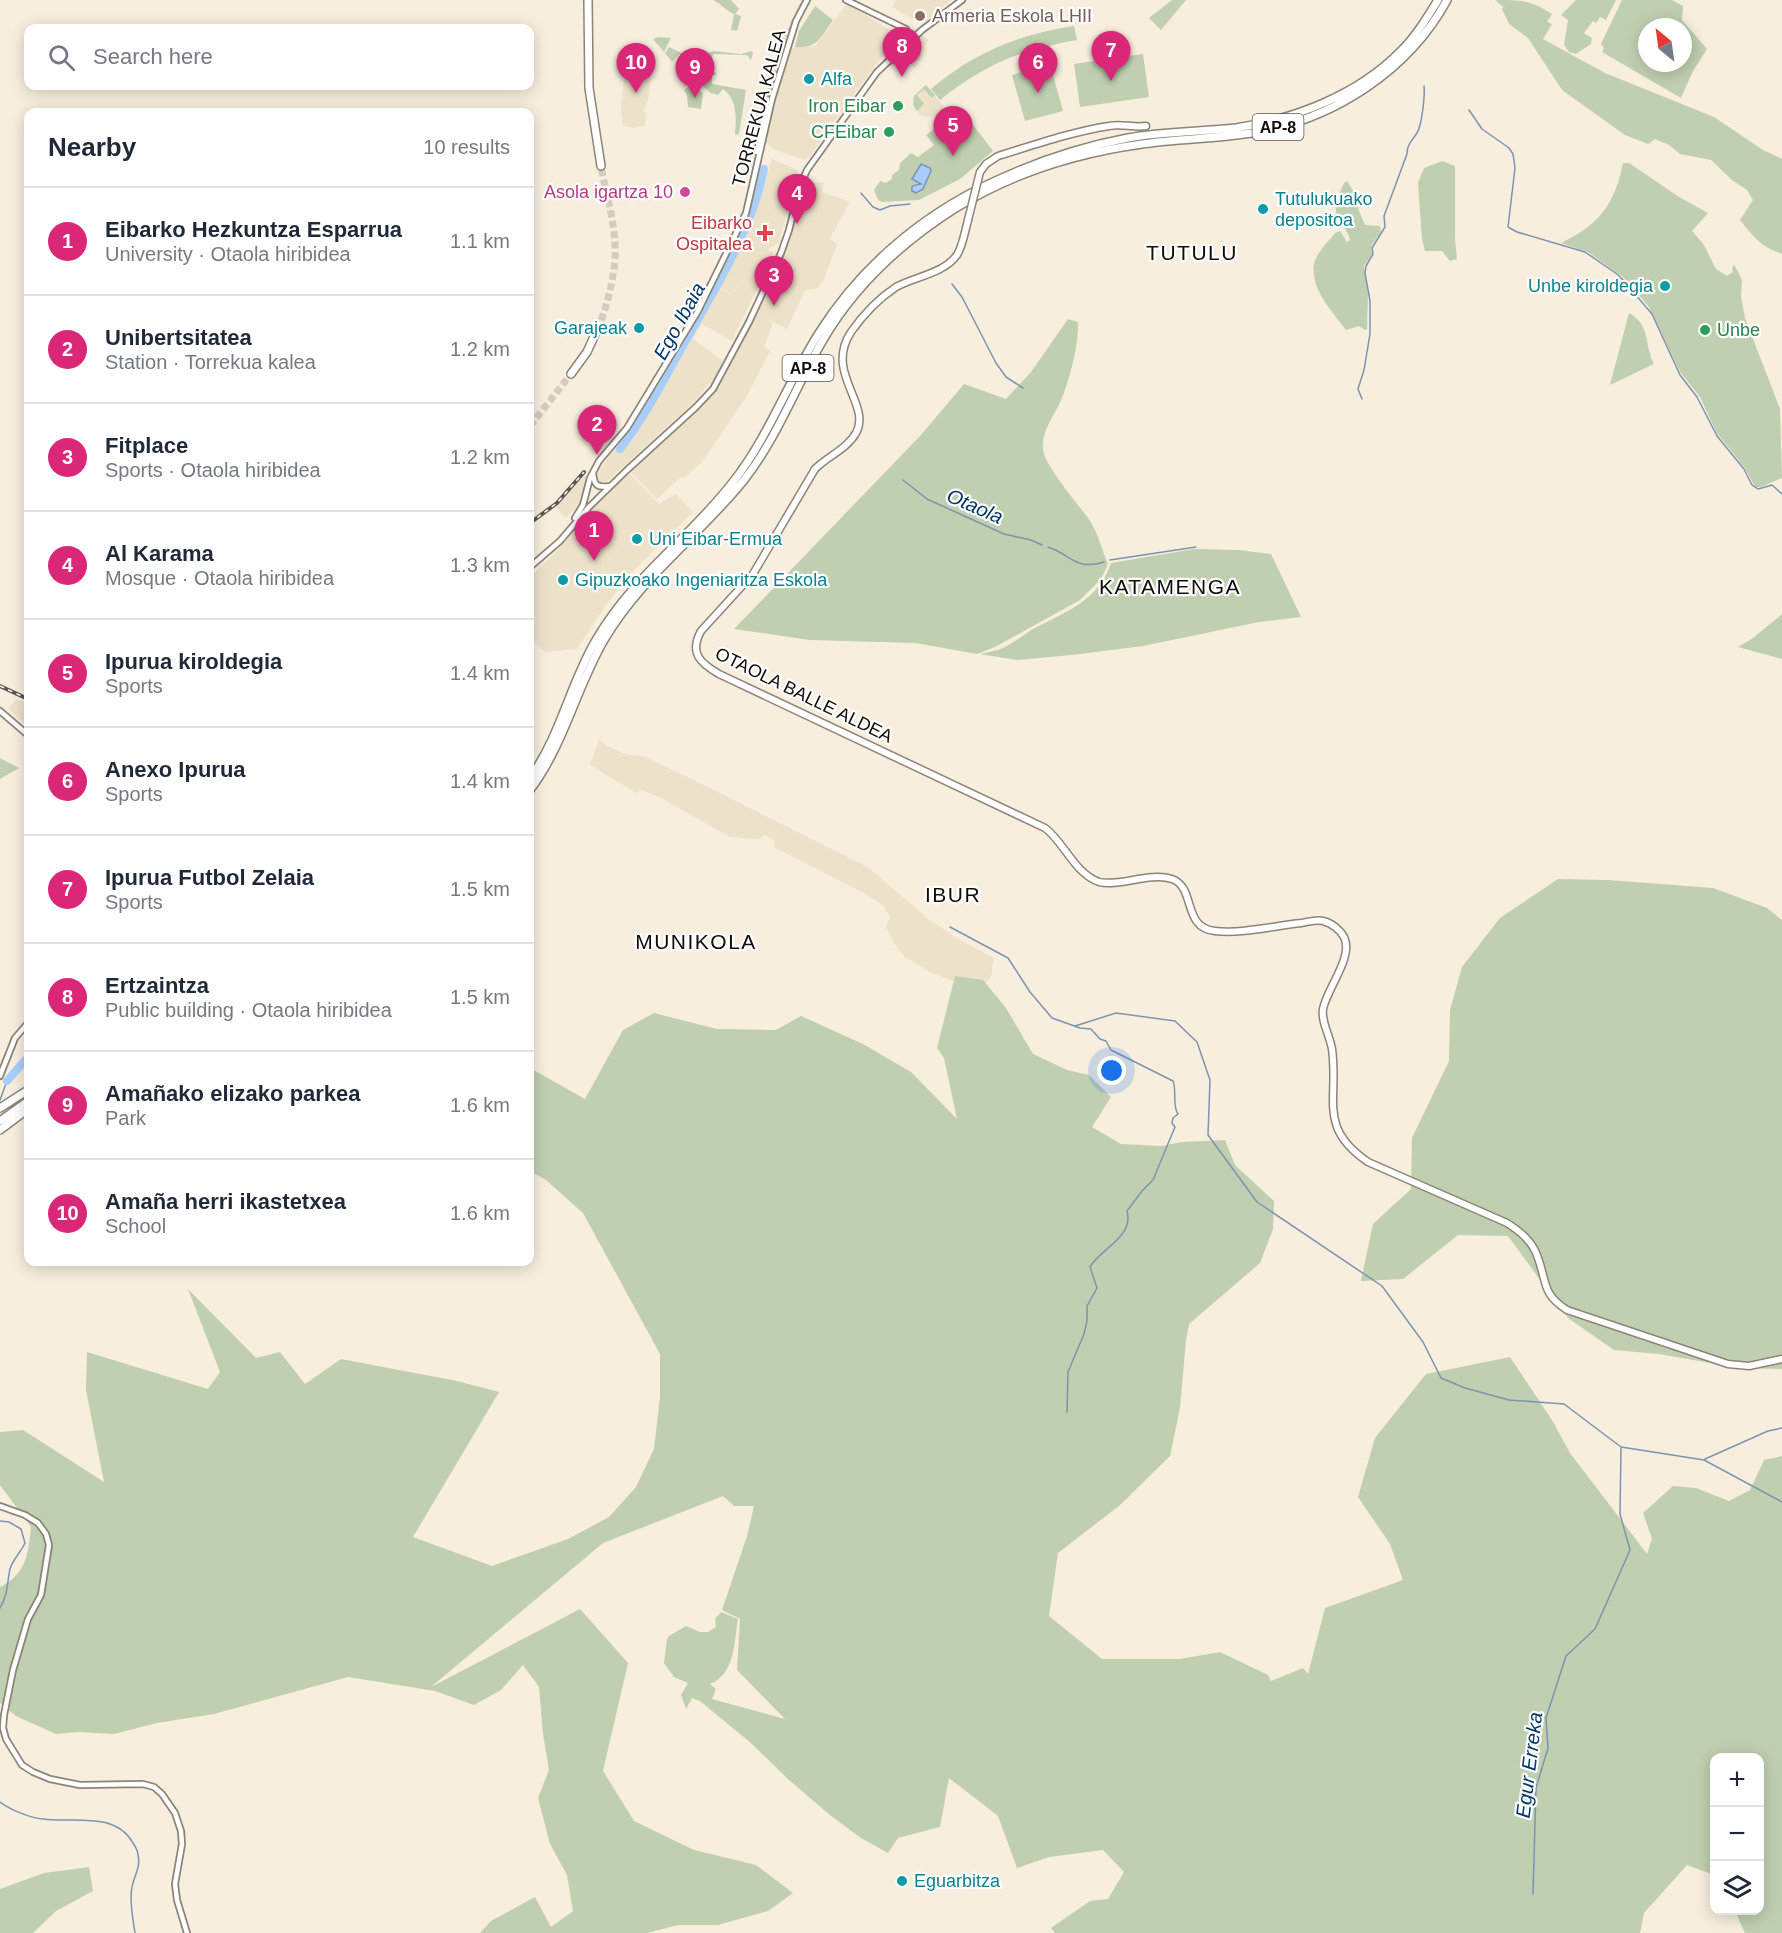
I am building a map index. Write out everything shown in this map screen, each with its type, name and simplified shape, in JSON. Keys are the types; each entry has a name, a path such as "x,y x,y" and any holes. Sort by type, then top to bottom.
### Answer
{"highway":[{"path":"588,0 589,88 601,166"},
{"name":"AP-8","path":"534,783 546,765 595,641 620,603 646,572 718,500 746,465 768,430 819,334 840,303 872,265 921,224 961,199 987,185 1054,157 1129,142 1187,136 1273,121 1359,88 1400,53 1439,4 1447,0"},
{"path":"571,374 587,352 597,330"},
{"name":"AP-8","path":"534,772 555,739"},
{"path":"0,1108 24,1092"},
{"path":"0,1121 24,1104"},
{"path":"0,1130 24,1112"}],"main road":[{"name":"OTAOLA BALLE ALDEA","path":"1146,126 1129,127 1116,124 1093,129 998,156 986,164 980,172 957,254 946,265 896,288 866,312 849,336 843,352 842,367 846,384 858,410 857,431 848,445 826,458 815,469 753,574 701,631 696,639 698,657 704,665 719,674 1045,828 1054,835 1082,870 1099,882 1138,878 1172,879 1181,885 1186,893 1190,909 1197,922 1214,932 1323,920 1336,927 1345,939 1347,951 1325,999 1322,1013 1332,1055 1334,1118 1341,1137 1353,1152 1368,1162 1520,1230 1538,1257 1545,1287 1550,1296 1567,1310 1728,1364 1749,1366 1782,1359"}],"street":[{"name":"TORREKUA KALEA","path":"555,544 578,515 599,461 627,428 698,311 746,213 772,99 796,21 807,0"},
{"path":"846,0 906,28 908,36 905,45"},
{"path":"534,563 611,485 713,389 749,322 781,253 800,186 807,170 877,72 922,30 962,0"},
{"path":"754,176 767,99"},
{"path":"593,474 594,482 600,488 611,485"},
{"path":"0,711 24,732"},
{"path":"0,1076 15,1038 24,1028"},
{"path":"0,1506 25,1515 38,1523 46,1534 49,1545 41,1594 28,1619 13,1670 4,1715 3,1728 6,1739 22,1765 50,1779 80,1785 143,1784 154,1787 162,1794 175,1813 181,1831 182,1844 176,1892 180,1914 187,1933"}],"shaded area":[{"name":"Armeria Eskola LHII","path":"896,0 951,0 924,23 919,23 892,7"},
{"path":"847,4 903,39 881,57 811,155 805,160 775,150 766,143 765,136 788,51 792,48 815,46"},
{"path":"922,35 928,40 915,69 902,53"},
{"path":"628,55 653,57 648,100 643,112 646,113 645,126 634,128 623,126 621,109"},
{"path":"926,85 946,109 935,116 920,115 913,105 914,96"},
{"path":"772,159 798,170 779,243 768,249 774,253 732,341 702,324 693,339 723,361 716,376 692,404 604,484 598,485 595,477 615,448 619,452 647,416 698,326 717,287 731,295 746,277 731,294 720,288 753,222"},
{"path":"810,182 824,183 822,192 850,202 830,238 837,245 823,281 816,289 805,290 787,329 769,320 773,323 764,347 770,351 748,394 702,462 684,478 682,476 657,499 631,472 701,407 726,375 776,271 780,273 777,270 793,225 803,187"},
{"path":"627,471 659,504 676,494 693,512 635,569 605,606 577,649 545,652 534,642 534,573 555,553 598,501"},
{"path":"584,475 588,477 580,504 565,518 556,507"},
{"path":"16,700 24,702 24,723 8,708"},
{"path":"599,739 607,746 625,754 646,757 869,868 927,918 993,958 992,974 988,981 974,990 928,971 905,957 895,945 886,927 890,917 884,906 864,893 774,847 775,841 765,835 759,839 730,837 661,798 642,790 636,793 590,765"}],"green space":[{"path":"713,0 731,0 739,9 735,14 741,16 737,31 731,30 734,14"},
{"path":"1172,0 1186,0 1161,30 1149,18"},
{"path":"1495,0 1525,2 1545,9 1552,14 1547,22 1552,24 1543,39 1605,73 1714,117 1763,150 1782,159 1782,254 1758,241 1740,220 1753,200 1747,190 1732,180 1711,160 1680,154 1669,145 1655,139 1648,144 1625,135 1562,90 1528,38 1509,24 1503,7"},
{"path":"1576,0 1616,0 1606,20 1600,17 1596,23 1593,21 1584,33 1592,38 1591,44 1576,54 1569,52 1564,45 1568,20 1561,15"},
{"path":"1622,0 1672,0 1683,6 1682,18 1638,18 1638,72 1692,72 1692,32 1707,49 1693,71 1681,98 1602,52 1604,48 1601,44"},
{"path":"815,6 833,20 822,37 814,44 795,47 799,31"},
{"path":"1074,26 1077,40 1004,60 957,87 940,100 931,89 963,65 998,47 1034,34"},
{"path":"671,38 664,52 653,39"},
{"path":"669,47 698,61 701,65 698,70 679,54 672,62 665,53"},
{"path":"714,51 741,54 752,51 753,53 751,60 747,55 713,54 711,62 707,63 708,53"},
{"path":"1143,54 1149,97 1080,107 1074,64"},
{"path":"1050,64 1063,111 1025,121 1012,75"},
{"path":"704,67 716,73 712,75 712,84 746,90 739,134 735,135 734,104 728,93 723,89 718,95 711,93 697,82"},
{"path":"694,84 703,94 701,109 688,107 684,90"},
{"path":"926,85 935,95 932,98 924,89 917,95 924,104 917,111 913,105 914,96"},
{"path":"961,109 993,151 960,179 919,200 882,202 878,200 874,190 880,181 886,183 892,179 892,175 899,170 900,163 911,153 918,157 934,145 926,135"},
{"path":"1442,161 1455,166 1457,259 1450,261 1442,251 1425,251 1422,239 1418,183 1424,168"},
{"name":"Unbe","path":"1623,163 1629,163 1679,197 1708,213 1692,231 1704,245 1716,269 1727,276 1733,272 1734,264 1742,280 1741,296 1745,318 1780,409 1782,478 1761,487 1755,487 1745,468 1716,432 1700,397 1680,372 1649,307 1623,277 1588,252 1561,243 1586,229 1603,212 1615,190"},
{"path":"1347,181 1355,194 1365,225 1380,226 1381,232 1371,246 1372,254 1364,266 1368,294 1367,329 1365,330 1359,326 1346,330 1323,299 1315,282 1314,264 1323,247 1335,233 1340,231 1347,242 1350,240 1336,211 1339,194"},
{"path":"1629,313 1641,323 1644,329 1654,364 1610,385"},
{"path":"1068,319 1078,322 1075,351 1062,398 1044,436 1043,449 1049,465 1091,523 1108,564 1101,579 1080,600 995,647 977,654 916,643 810,640 734,629 921,435 964,384 1006,399 1031,372"},
{"path":"1194,549 1239,550 1271,554 1301,617 1259,622 1143,646 1072,655 1017,660 980,654 1007,646 1031,630 1070,610 1090,596 1098,587 1111,563"},
{"path":"1782,614 1782,659 1738,647 1753,638"},
{"path":"0,758 19,768 0,779"},
{"path":"1558,879 1608,880 1713,888 1767,908 1782,920 1782,1369 1739,1368 1659,1354 1614,1350 1568,1318 1508,1236 1458,1235 1403,1279 1361,1281 1373,1224 1411,1189 1412,1138 1449,1061 1450,1010 1462,967 1500,918"},
{"path":"955,976 983,980 1006,1008 1033,1054 1067,1070 1089,1075 1111,1097 1092,1127 1121,1144 1161,1146 1182,1142 1225,1140 1235,1165 1274,1201 1273,1229 1260,1263 1189,1324 1180,1408 1170,1456 1119,1506 1058,1553 1049,1616 1102,1659 1180,1659 1220,1652 1268,1675 1271,1681 1303,1668 1308,1674 1325,1608 1403,1580 1390,1544 1358,1497 1375,1438 1426,1374 1510,1357 1552,1420 1570,1453 1647,1554 1652,1539 1643,1513 1673,1486 1696,1488 1729,1501 1750,1490 1764,1460 1782,1456 1782,1933 1745,1933 1737,1915 1764,1915 1764,1753 1710,1753 1710,1874 1687,1865 1644,1913 1640,1933 1055,1933 1051,1928 1090,1901 1108,1899 1124,1872 1103,1850 1049,1857 1017,1868 998,1816 949,1778 940,1827 898,1838 888,1853 861,1838 830,1815 751,1743 700,1701 692,1698 686,1709 681,1695 688,1683 674,1677 664,1663 667,1639 686,1626 700,1632 708,1632 716,1627 715,1619 721,1612 738,1619 729,1665 718,1679 710,1684 716,1689 712,1699 785,1719 737,1670 740,1619 722,1610 747,1536 754,1506 734,1506 723,1496 603,1543 431,1687 580,1609 628,1663 603,1771 634,1821 694,1850 756,1865 793,1893 768,1911 718,1925 678,1925 647,1933 480,1933 491,1921 535,1897 551,1927 573,1911 567,1875 550,1844 538,1798 549,1770 539,1687 523,1665 501,1690 474,1705 435,1691 348,1677 214,1714 157,1723 114,1734 77,1732 56,1734 16,1716 0,1703 0,1587 16,1576 21,1569 27,1554 31,1527 0,1485 0,1432 23,1430 104,1482 86,1390 87,1352 208,1389 220,1372 188,1289 256,1358 280,1352 305,1384 341,1359 457,1381 499,1392 413,1537 492,1566 568,1539 609,1517 636,1487 654,1449 660,1397 660,1354 583,1213 546,1180 534,1173 534,1070 585,1099 623,1030 654,1013 717,1029 776,1030 801,1016 863,1044 911,1072 957,1119 944,1058 937,1048"},
{"path":"89,1867 93,1891 56,1911 33,1933 0,1933 0,1889 44,1873"}],"water":[{"path":"921,164 930,168 931,171 923,189 916,193 912,191 912,186 921,184 912,179"}],"waterway":[{"path":"1362,399 1358,389 1364,370 1370,334 1370,301 1366,266 1373,254 1372,248 1385,227 1384,216 1409,145 1419,129 1424,86"},
{"name":"Unbe","path":"1469,110 1482,129 1509,148 1513,154 1515,168 1508,227 1517,232 1585,252 1617,274 1652,314 1680,375 1697,397 1717,436 1744,469 1752,485 1758,489 1772,485 1782,494"},
{"name":"Ego Ibaia","path":"620,449 656,394 733,255 759,191 764,169"},
{"path":"861,193 873,207 880,210 890,206 910,204"},
{"path":"952,284 962,297 996,363 1006,377 1023,388"},
{"name":"Otaola","path":"903,480 927,499 1004,534 1042,545"},
{"name":"Otaola","path":"1048,547 1080,563 1104,562"},
{"name":"Otaola","path":"1110,560 1196,547"},
{"path":"950,927 1008,958 1030,992 1052,1018 1080,1028 1091,1029 1100,1039 1106,1041 1111,1050 1173,1081 1174,1085 1175,1107 1178,1114 1173,1118 1172,1123 1175,1127 1153,1180 1127,1211 1128,1220 1121,1235 1090,1267 1097,1288 1087,1306 1084,1334 1068,1372 1067,1412"},
{"path":"1075,1026 1116,1013 1175,1021 1197,1042 1210,1080 1208,1135 1257,1202 1382,1286 1423,1342 1441,1378 1465,1388 1509,1400 1564,1404 1621,1447 1704,1460 1782,1502"},
{"path":"7,1081 24,1062"},
{"path":"0,1100 7,1081"},
{"path":"1705,1459 1768,1431 1782,1428"},
{"name":"Egur Erreka","path":"1533,1894 1536,1788 1548,1748 1546,1718 1566,1656 1595,1629 1630,1550 1620,1514 1621,1448"},
{"path":"0,1521 9,1522 21,1529 25,1543 11,1565 6,1594 0,1608"},
{"path":"0,1802 32,1817 105,1822 125,1833 138,1852 139,1859 131,1892 135,1933"}],"tunnel":[{"path":"767,99 784,42 804,0"},
{"path":"597,330 609,295 615,258 613,223 601,166"},
{"path":"534,421 571,374"}],"railway":[{"path":"534,520 557,503 584,472"},
{"path":"0,686 24,697"}],"place":[{"name":"Armeria Eskola LHII","path":"920,16"},
{"name":"Ertzaintza","path":"902,77"},
{"name":"Alfa","path":"809,79"},
{"name":"Ipurua Futbol Zelaia","path":"1111,81"},
{"name":"Amaña herri ikastetxea","path":"636,93"},
{"name":"Anexo Ipurua","path":"1038,93"},
{"name":"Amañako elizako parkea","path":"695,98"},
{"name":"Iron Eibar","path":"898,106"},
{"name":"CFEibar","path":"889,132"},
{"name":"Ipurua kiroldegia","path":"953,156"},
{"name":"Asola igartza 10","path":"685,192"},
{"name":"Tutulukuako depositoa","path":"1263,209"},
{"name":"Al Karama","path":"797,224"},
{"name":"Eibarko Ospitalea","path":"765,233"},
{"name":"Unbe kiroldegia","path":"1665,286"},
{"name":"Fitplace","path":"774,306"},
{"name":"Garajeak","path":"639,328"},
{"name":"Unbe","path":"1705,330"},
{"name":"Unibertsitatea","path":"597,455"},
{"name":"Uni Eibar-Ermua","path":"637,539"},
{"name":"Eibarko Hezkuntza Esparrua","path":"594,561"},
{"name":"Gipuzkoako Ingeniaritza Eskola","path":"563,580"},
{"name":"Eguarbitza","path":"902,1881"}],"district":[{"name":"TUTULU","path":"1192,253"},
{"name":"KATAMENGA","path":"1170,587"},
{"name":"IBUR","path":"953,895"},
{"name":"MUNIKOLA","path":"696,942"}]}
